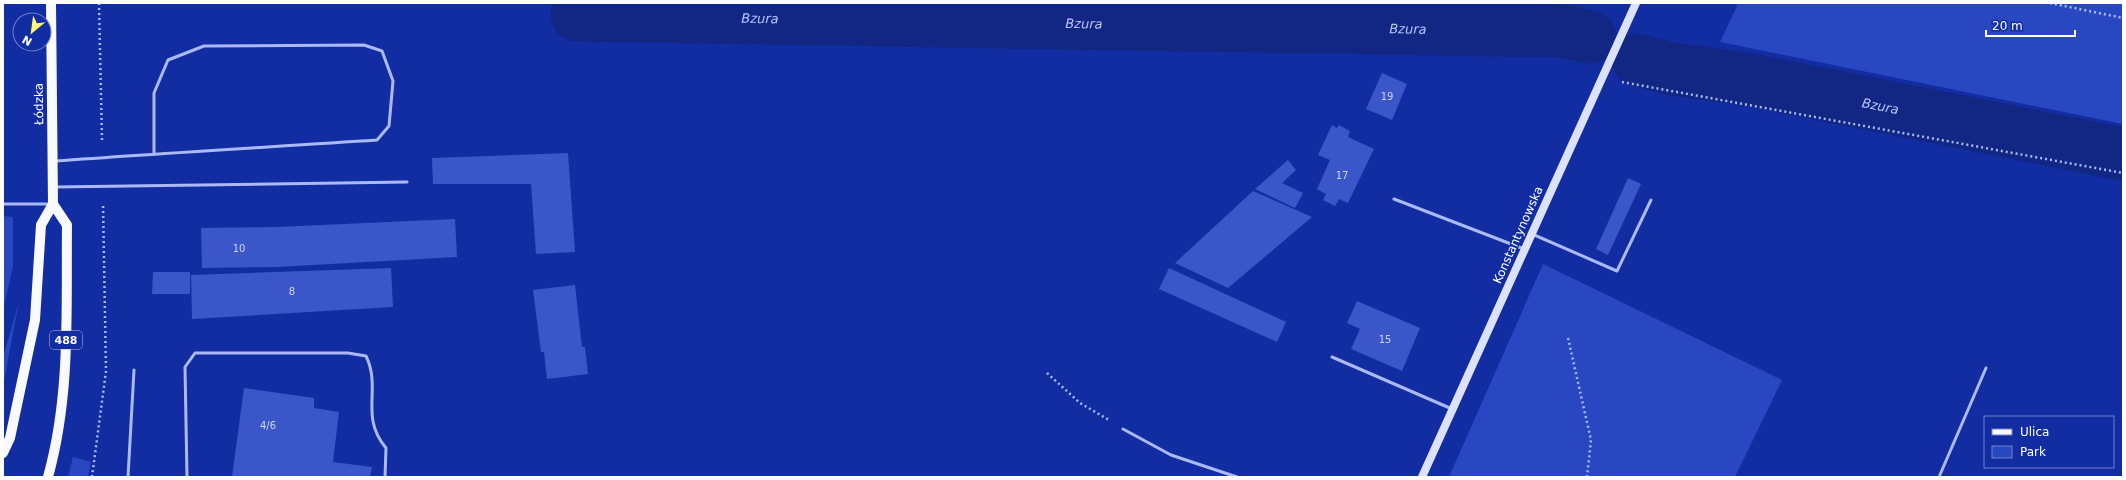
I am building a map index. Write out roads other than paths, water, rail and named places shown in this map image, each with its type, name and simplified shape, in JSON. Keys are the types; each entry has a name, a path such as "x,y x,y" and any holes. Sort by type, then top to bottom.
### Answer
{"main road":[{"name":"Łódzka","path":"51,3 54,204"},
{"name":"Konstantynowska","path":"1422,477 1636,3"},
{"name":"488","path":"3,453 10,438 35,320 41,225 54,204 66,225 66,382 56,449 48,477"}],"lane":[{"path":"53,161 377,140 389,126 393,82 382,51 364,45 204,46 168,60 154,93 154,154"},
{"path":"53,187 408,182"},
{"path":"1394,199 1524,249"},
{"path":"1531,234 1617,272 1651,200"},
{"path":"3,204 54,204"},
{"path":"187,477 185,367 195,353 348,353 366,356 372,369 372,417 377,437 386,448 385,477"},
{"path":"1332,357 1453,409"},
{"path":"1939,477 1986,368"},
{"path":"128,477 134,370"},
{"path":"1124,429 1171,455 1237,477"}],"waterway":[{"name":"Bzura","path":"577,15 1561,31 1590,37"},
{"name":"Bzura","path":"1638,60 1672,69 1746,79 2123,154"}]}
